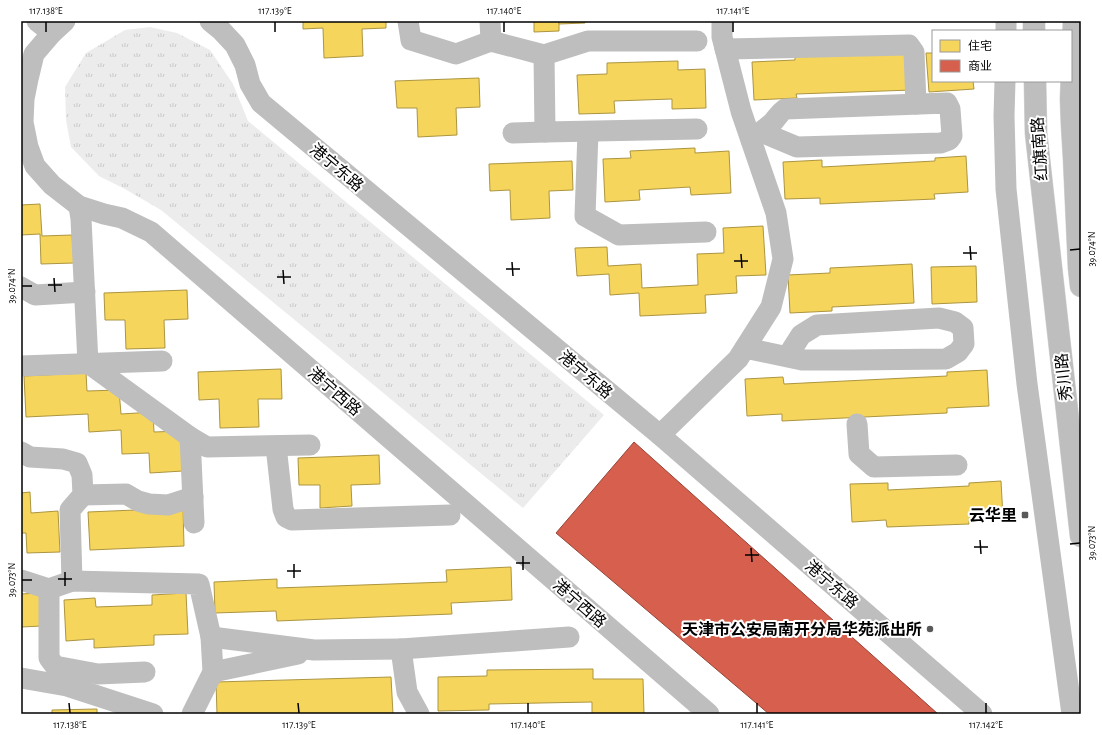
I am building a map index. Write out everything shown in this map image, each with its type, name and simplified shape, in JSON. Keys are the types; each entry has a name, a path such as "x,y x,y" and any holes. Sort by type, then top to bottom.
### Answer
{"main road":[{"path":"1072,73 1074,21"},
{"name":"红旗南路","path":"1035,82 1036,133 1045,218"},
{"path":"1072,82 1072,125 1081,286"},
{"path":"1074,158 1081,129"},
{"name":"秀川路","path":"1045,218 1081,536"}],"street":[{"path":"408,21 412,40 456,54 490,31 544,55 588,41 697,41"},
{"path":"660,435 738,359 771,307 783,259 776,213 756,136 741,111 722,38 722,21"},
{"name":"港宁东路","path":"222,24 245,65 250,84 261,103 660,435 982,714"},
{"name":"港宁西路","path":"51,25 34,54 24,76 23,122 28,147 28,165 79,206 122,218 151,232 709,714"},
{"path":"725,49 909,45 914,52 916,104"},
{"path":"544,55 545,132"},
{"path":"1005,82 1004,116 1006,189 1026,376 1072,714"},
{"path":"947,103 950,110 952,136 948,140 941,143 797,148 756,136 774,121 779,113 785,109 947,103"},
{"path":"514,133 696,130"},
{"path":"588,132 585,216 619,235 706,232"},
{"path":"79,206 81,219 88,363"},
{"path":"21,288 35,295 85,292"},
{"path":"745,348 787,357 802,360 946,359 958,352 964,344 963,328 955,322 939,318 817,325 801,335 787,357"},
{"path":"21,366 162,361"},
{"path":"88,363 207,447 310,445"},
{"path":"857,424 859,454 874,467 957,465"},
{"path":"190,436 194,523"},
{"path":"276,446 283,509 286,517 292,520 450,515"},
{"path":"21,452 30,456 76,463 82,475 83,495 70,510 72,581"},
{"path":"83,495 126,494 138,501 148,504 161,505 168,505 193,497"},
{"path":"21,580 49,589 72,581 199,584 211,637 213,672 192,714"},
{"path":"49,589 49,658 55,666 98,674 145,672"},
{"path":"211,637 314,650 401,649 569,637"},
{"path":"401,649 407,692 419,714"},
{"path":"213,672 314,650"},
{"path":"21,678 67,686 153,714"}],"green space":[{"path":"150,27 177,33 210,50 233,84 248,121 604,415 523,508 161,210 99,176 71,147 66,120 65,87 86,53 125,30"}],"building: 住宅":[{"path":"303,21 386,21 386,28 362,29 363,56 324,58 323,28 303,29"},
{"path":"534,21 559,21 559,31 534,32"},
{"path":"559,21 585,21 585,23 559,24"},
{"path":"911,51 912,90 796,94 797,98 754,100 752,62 795,60 795,55"},
{"path":"926,53 932,53 932,82 973,82 974,89 929,92"},
{"path":"678,61 678,70 705,69 706,108 672,109 672,99 614,101 615,113 579,114 577,75 607,74 607,63"},
{"path":"479,78 480,107 456,108 457,135 418,137 417,108 397,108 395,81"},
{"path":"695,148 695,153 729,151 731,193 691,195 690,187 639,190 640,200 605,202 603,159 631,158 630,151"},
{"path":"966,156 968,192 934,194 935,199 820,204 820,198 785,199 783,162 822,160 822,167 935,161 935,158"},
{"path":"572,161 573,190 549,191 550,218 511,220 510,190 490,191 489,164"},
{"path":"40,204 42,236 72,235 74,263 41,264 40,234 21,235 21,205"},
{"path":"763,226 766,275 736,276 737,293 705,295 706,313 640,316 639,293 610,295 609,274 577,276 575,248 607,247 608,266 641,264 642,288 698,285 697,254 724,253 723,228"},
{"path":"912,264 914,303 832,307 832,311 790,313 788,275 830,273 830,268"},
{"path":"976,266 977,302 932,304 931,267"},
{"path":"187,290 188,319 164,320 165,348 126,349 125,320 105,320 104,293"},
{"path":"281,369 282,399 258,399 259,427 220,428 219,399 199,400 198,372"},
{"path":"987,370 989,406 947,408 947,413 782,421 782,414 747,416 745,379 783,377 784,384 947,376 947,372"},
{"path":"86,373 87,391 119,390 121,414 153,412 154,432 181,431 183,471 150,473 149,453 122,454 121,430 89,432 88,414 26,417 24,376"},
{"path":"379,455 380,484 351,485 352,506 320,508 320,485 299,485 298,458"},
{"path":"1001,481 1003,517 969,518 969,524 887,527 886,520 852,522 850,484 888,483 888,490 969,486 969,483"},
{"path":"30,492 31,513 58,511 60,552 27,553 26,533 21,533 21,493"},
{"path":"183,508 184,546 90,550 88,512"},
{"path":"511,567 512,600 451,603 452,614 277,621 276,611 215,613 214,582 277,579 277,588 447,582 446,570"},
{"path":"40,593 42,626 21,627 21,594"},
{"path":"186,593 188,634 154,635 154,645 94,648 94,639 66,641 64,600 95,598 96,607 152,605 152,595"},
{"path":"593,669 593,679 643,679 644,714 592,714 592,702 489,704 489,710 438,711 438,677 487,676 487,670"},
{"path":"391,677 393,714 217,714 216,682"},
{"path":"97,709 97,714 52,714 52,710"}],"building: 商业":[{"path":"634,442 938,714 769,714 556,533"}],"place":[{"name":"云华里","path":"1025,515"},
{"name":"天津市公安局南开分局华苑派出所","path":"930,629"}]}
